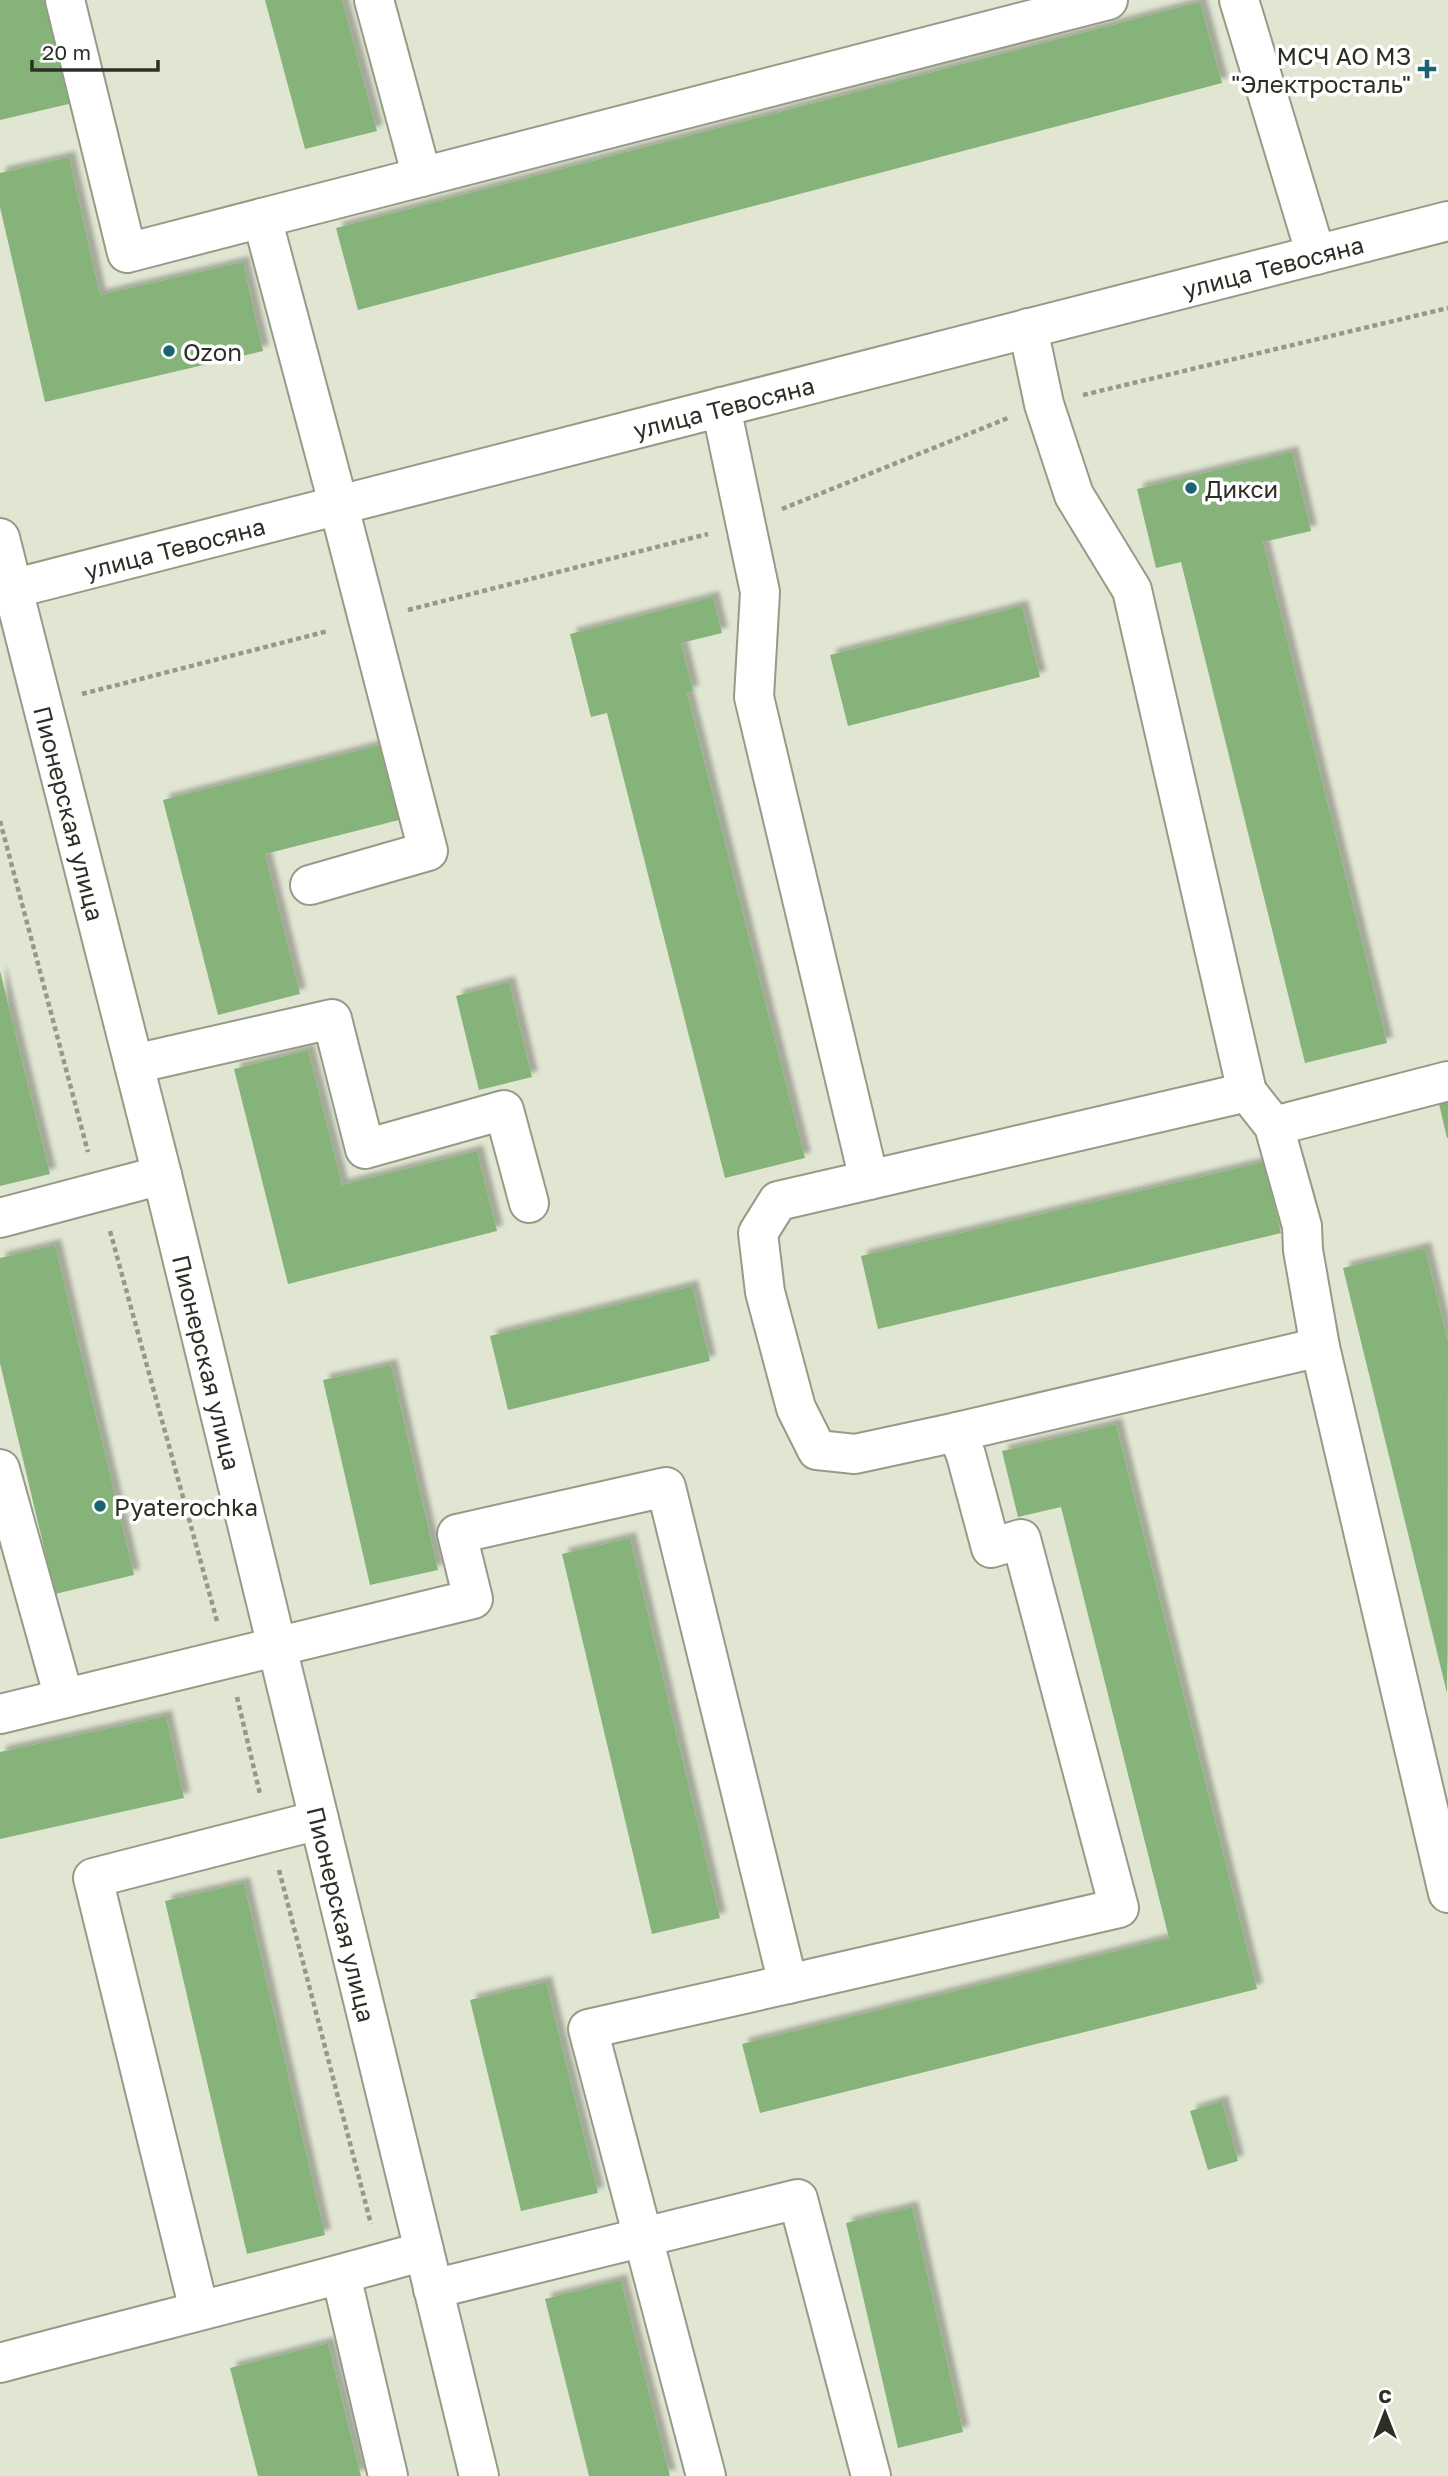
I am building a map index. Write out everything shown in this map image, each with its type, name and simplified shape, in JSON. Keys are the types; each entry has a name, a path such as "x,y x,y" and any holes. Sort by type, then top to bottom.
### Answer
{"street":[{"path":"65,0 127,253 1087,3"},
{"path":"374,0 422,177"},
{"path":"1239,0 1316,255"},
{"path":"262,218 428,851 310,885"},
{"name":"улица Тевосяна","path":"6,590 1448,221"},
{"path":"1028,328 1044,404 1074,495 1132,590 1247,1092 1274,1126 1302,1226 1303,1250 1320,1347 1448,1893"},
{"path":"721,407 760,592 754,697 869,1181"},
{"name":"Пионерская улица","path":"0,538 6,590 162,1175 479,2476"},
{"path":"134,1064 332,1019 365,1149 504,1110 529,1203"},
{"path":"1274,1126 1448,1081"},
{"path":"1247,1092 778,1201 758,1233 765,1292 796,1408 817,1450 855,1454 1320,1347"},
{"path":"0,1218 162,1175"},
{"path":"706,2476 589,2029 1119,1909 1021,1539 990,1548 966,1455 957,1432"},
{"path":"0,1469 64,1698"},
{"path":"0,1714 473,1599 457,1534 666,1487 788,1984"},
{"path":"199,2310 93,1878 319,1820"},
{"path":"433,2289 798,2199 871,2476"},
{"path":"0,2363 341,2275 424,2250"},
{"path":"341,2275 388,2476"}],"path":[{"path":"0,821 227,1659 381,2263"}],"building":[{"path":"0,0 49,0 73,103 0,120"},
{"path":"265,0 342,0 377,131 305,149"},
{"path":"1200,2 1222,83 358,310 336,228"},
{"path":"69,157 100,295 243,262 263,351 45,402 0,207 0,173"},
{"path":"1292,452 1311,531 1263,542 1387,1043 1305,1063 1181,562 1156,568 1137,489"},
{"path":"713,597 722,633 681,643 693,691 687,693 805,1158 725,1178 607,713 591,717 570,634"},
{"path":"1022,606 1040,677 848,726 830,655"},
{"path":"380,745 399,820 265,854 300,994 218,1015 163,800"},
{"path":"0,971 50,1174 0,1186"},
{"path":"509,982 532,1077 479,1090 456,996"},
{"path":"308,1050 342,1185 477,1151 497,1231 288,1284 234,1069"},
{"path":"1448,1101 1448,1138 1447,1138 1439,1104"},
{"path":"1264,1162 1281,1233 878,1329 861,1256"},
{"path":"55,1245 134,1575 55,1594 0,1363 0,1258"},
{"path":"1425,1248 1448,1341 1447,1693 1343,1268"},
{"path":"692,1286 710,1361 508,1410 490,1336"},
{"path":"391,1365 438,1570 370,1585 323,1380"},
{"path":"1116,1424 1257,1989 760,2113 742,2044 1169,1938 1061,1507 1018,1517 1002,1451"},
{"path":"630,1538 720,1918 652,1934 562,1554"},
{"path":"166,1716 184,1798 0,1839 0,1752"},
{"path":"244,1883 325,2235 247,2254 165,1901"},
{"path":"546,1982 598,2193 521,2211 470,2000"},
{"path":"1222,2101 1238,2161 1208,2170 1190,2111"},
{"path":"912,2207 963,2432 898,2448 846,2223"},
{"path":"621,2280 670,2476 589,2476 545,2299"},
{"path":"328,2343 361,2476 258,2476 230,2368"}],"place":[{"name":"МСЧ АО МЗ \"Электросталь\"","path":"1427,69"},
{"name":"Ozon","path":"169,351"},
{"name":"Дикси","path":"1191,488"},
{"name":"Pyaterochka","path":"100,1506"}]}
